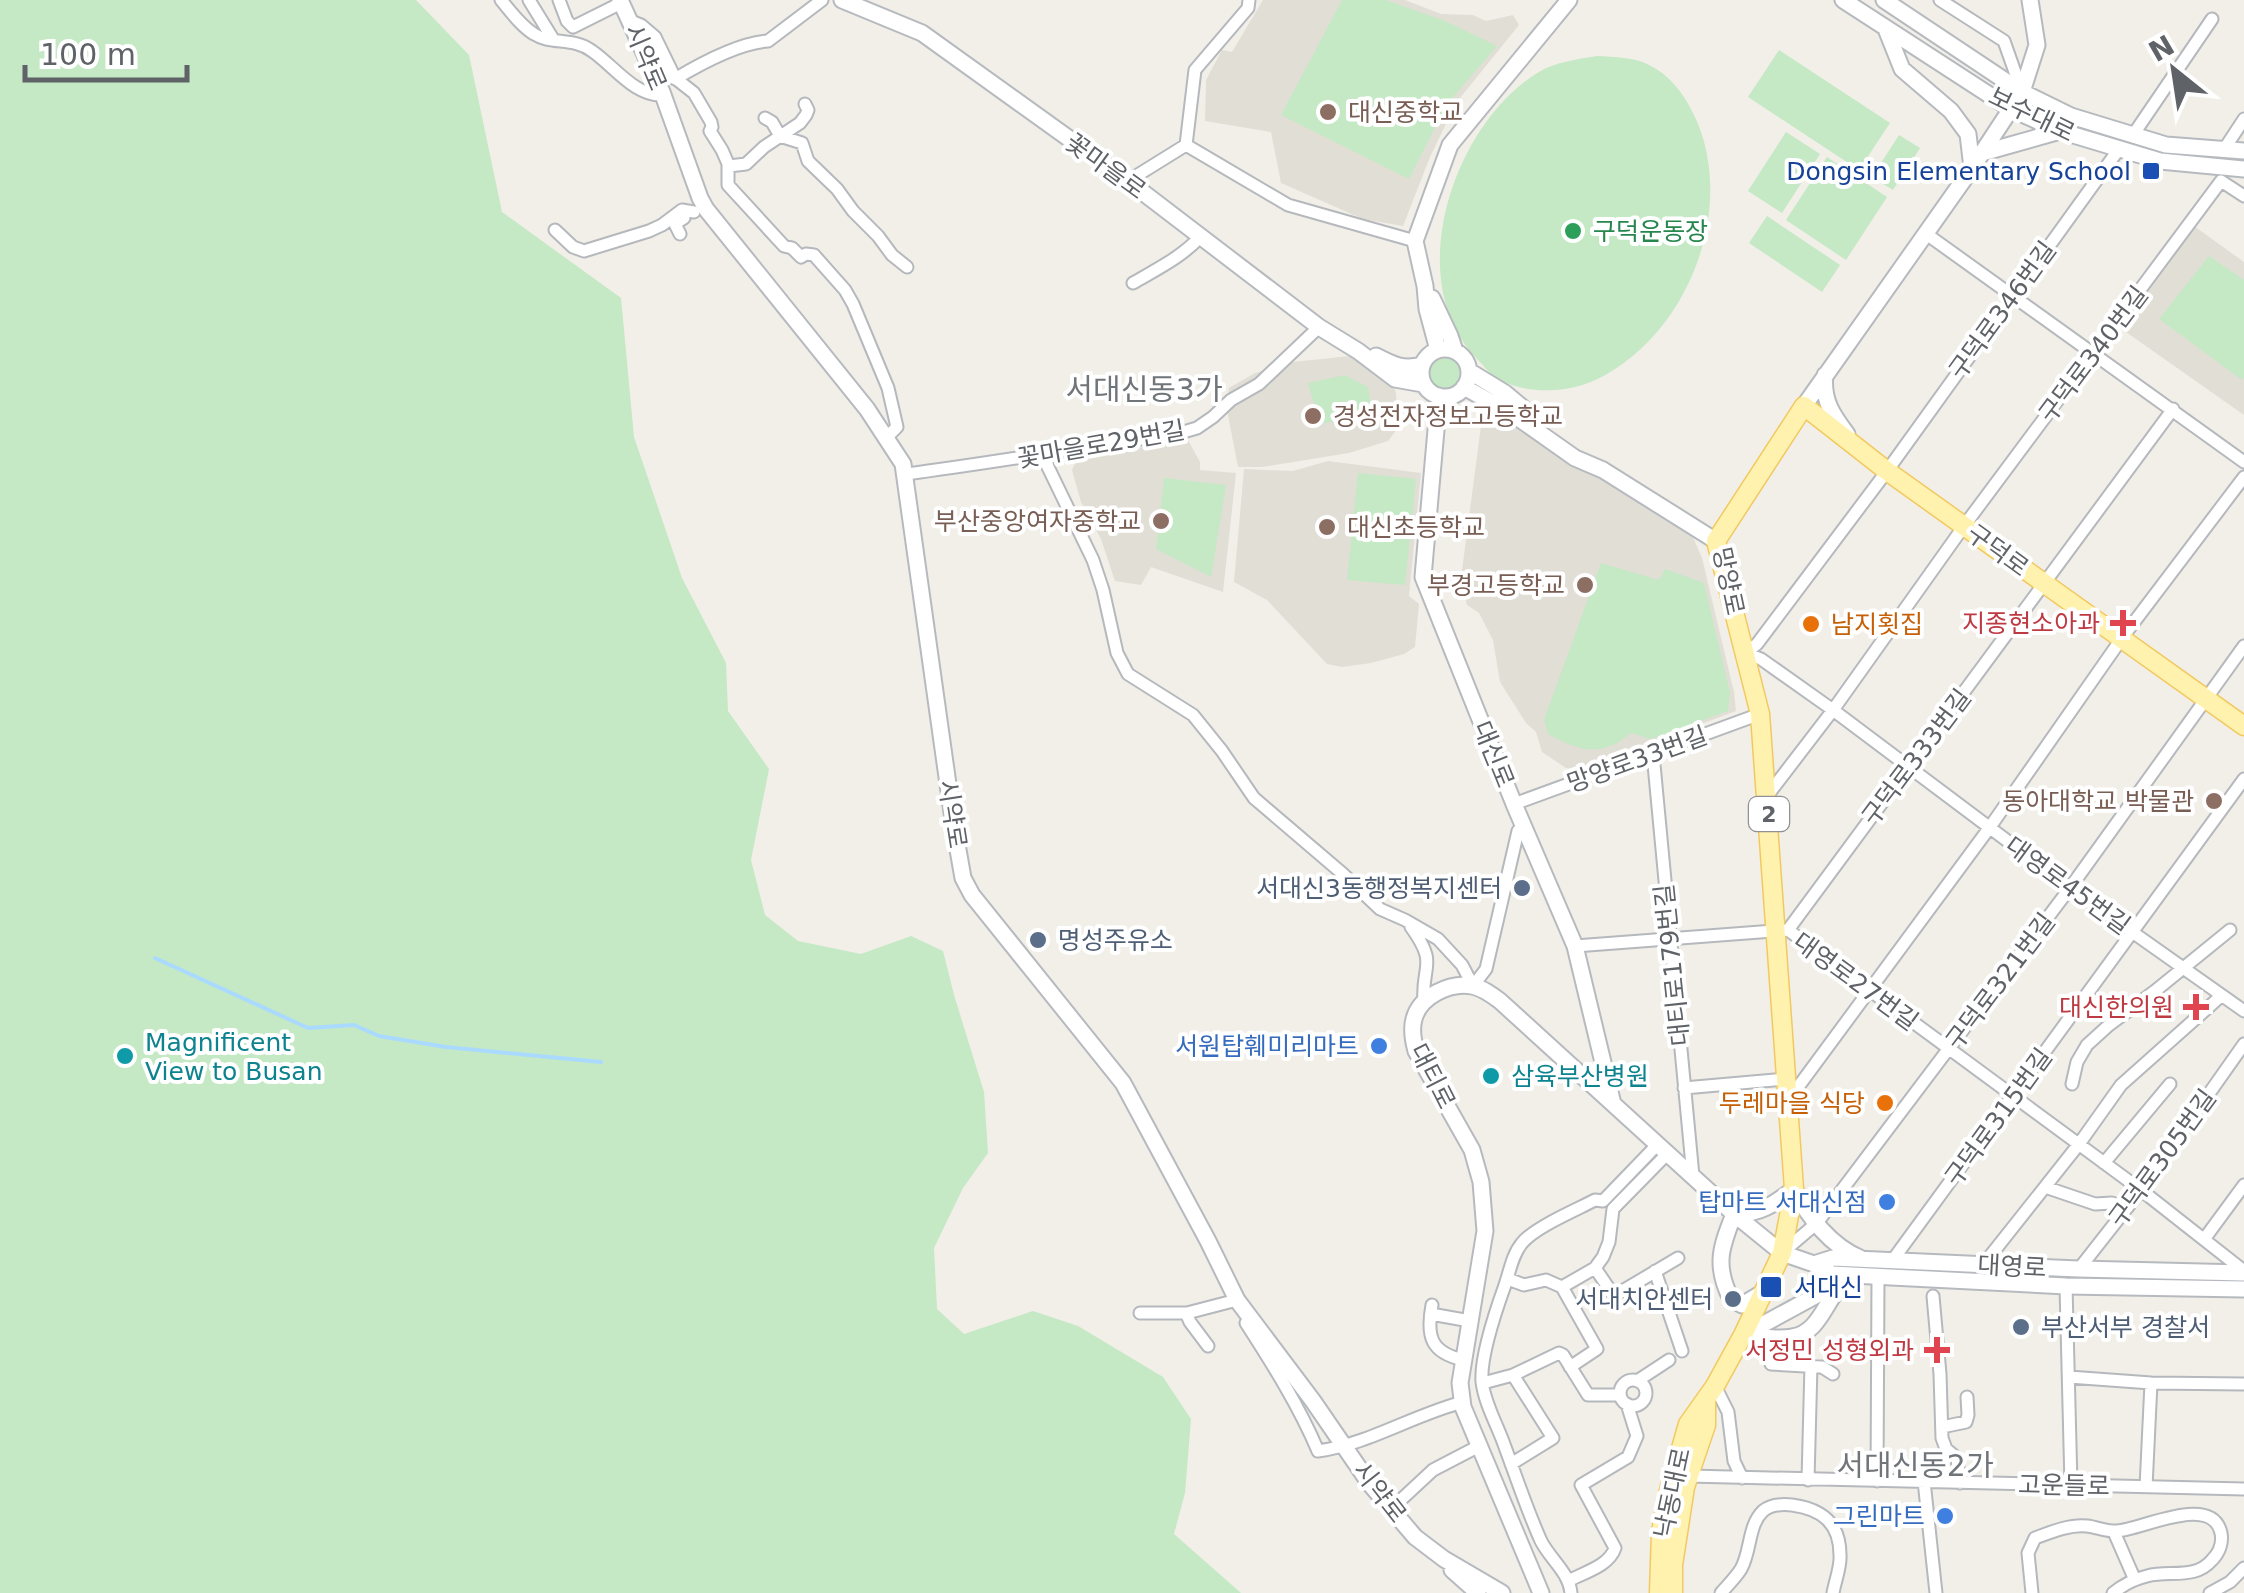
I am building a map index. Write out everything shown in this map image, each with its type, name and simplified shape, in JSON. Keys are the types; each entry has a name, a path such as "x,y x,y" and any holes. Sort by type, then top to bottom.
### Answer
{"main road":[{"name":"꽃마을로","path":"842,0 922,33 1319,326 1395,379 1423,384 1438,396"},
{"name":"보수대로","path":"1843,0 2011,109 2060,131 2160,161 2242,169"},
{"name":"보수대로","path":"1884,0 2022,92 2070,116 2222,166"},
{"name":"망양로","path":"1782,1253 1794,1190 1782,931 1760,714 1716,541 1804,406 2022,92 2036,46 2030,0"},
{"path":"1447,351 1450,336 1425,286 1415,241 1450,145 1564,1"},
{"name":"시약로","path":"621,2 663,95 699,208 867,409 900,458 906,474 954,827 963,878 972,896 1122,1083 1234,1300 1370,1484 1415,1537 1502,1593"},
{"path":"1886,28 1902,69 1951,111 1968,134 1972,168"},
{"path":"1982,153 2060,131"},
{"name":"보수대로","path":"2222,166 2243,151"},
{"path":"2242,169 2224,162 2224,156 2243,151"},
{"name":"꽃마을로","path":"1358,351 1397,367 1422,365"},
{"path":"1423,384 1422,365 1432,353 1447,351 1462,356 1467,379 1514,415 1575,458 1603,470 1716,541"},
{"path":"1825,376 1824,394 1830,410 1859,449"},
{"path":"1438,396 1457,394 1467,379"},
{"name":"대신로","path":"1438,396 1423,577 1575,946 1613,1104"},
{"name":"구덕로","path":"1804,406 1887,471 2244,726"},
{"path":"1473,986 1500,1001 1782,1253"},
{"name":"대티로","path":"1473,986 1449,987 1424,1002 1415,1014 1412,1038 1472,1150 1481,1182 1485,1231 1460,1383 1463,1402 1540,1593"},
{"path":"1734,1214 1747,1215 1768,1208 1794,1190 1816,1223 1844,1249 1864,1260"},
{"path":"1734,1214 1720,1250 1719,1266 1726,1290 1731,1299 1742,1304 1764,1292"},
{"name":"대영로","path":"1782,1253 1832,1274 1852,1276 2244,1289"},
{"name":"낙동대로","path":"1659,1593 1666,1501 1688,1424 1743,1335 1782,1253"},
{"name":"대영로","path":"1814,1264 1834,1258 2078,1270 2244,1272"},
{"path":"1743,1335 1852,1276"},
{"path":"1743,1335 1777,1338 1804,1333 1852,1276"},
{"name":"낙동대로","path":"1673,1593 1673,1565 1688,1476 1706,1425 1710,1392"},
{"name":"시약로","path":"1444,1559 1478,1593"}],"street":[{"path":"502,0 529,31 542,38 576,42 651,95 663,95"},
{"path":"528,0 553,39"},
{"path":"560,0 573,27 621,2"},
{"path":"676,80 706,61 757,41 768,41 822,0"},
{"path":"1186,146 1195,70 1248,8 1249,0"},
{"path":"1940,0 2004,41 2022,92"},
{"path":"2133,135 2212,19"},
{"path":"631,22 655,37 676,80 694,93 722,150 730,188 782,244 801,258 814,254 848,296 888,388 897,428 886,438"},
{"path":"728,166 746,164 800,123 808,110 806,104"},
{"path":"765,118 780,136 802,143 808,161 906,267"},
{"name":"구덕로340번길","path":"1768,796 2093,354 2222,166 2244,119"},
{"path":"1128,182 1186,146"},
{"path":"1186,146 1288,205 1415,241"},
{"name":"구덕로346번길","path":"1746,652 1757,644 1887,471 2119,149"},
{"path":"2222,166 2244,196"},
{"path":"555,230 573,247 584,250 648,231 682,210 699,208"},
{"path":"680,234 674,226 676,222 699,208"},
{"path":"1925,233 2244,462"},
{"path":"1133,283 1178,257 1201,236"},
{"path":"816,245 824,259 822,264"},
{"name":"꽃마을로29번길","path":"906,474 1180,434 1197,428 1260,384 1319,326"},
{"name":"구덕로333번길","path":"1782,931 2173,410"},
{"path":"1048,453 1047,464 1092,560 1117,653 1128,674 1193,715 1254,798 1380,909 1438,939 1462,964 1473,986 1486,968 1518,831 1524,826"},
{"path":"1788,1102 1990,827 2122,638 2244,477"},
{"name":"구덕로321번길","path":"1782,1253 1816,1223 2070,888 2244,646"},
{"name":"대영로45번길","path":"1746,652 1833,710 2070,888 2244,1010"},
{"name":"망양로33번길","path":"1514,804 1760,714"},
{"name":"대티로179번길","path":"1653,754 1693,1176"},
{"name":"구덕로315번길","path":"1892,1261 2244,779"},
{"path":"1405,920 1427,954 1424,1002"},
{"path":"2072,1084 2076,1062 2087,1045 2230,930"},
{"path":"1575,946 1782,931"},
{"name":"대영로27번길","path":"1782,931 1949,1048 2205,1238 2244,1272"},
{"path":"1983,1265 2121,1085 2221,996"},
{"name":"구덕로305번길","path":"2078,1270 2141,1190 2244,1044"},
{"path":"1684,1088 1786,1080"},
{"path":"2104,1163 2170,1084"},
{"path":"1562,1287 1595,1268 1603,1257 1613,1209 1663,1148"},
{"path":"1663,1148 1603,1201 1595,1200 1524,1241 1497,1306 1484,1361 1486,1398 1511,1464 1543,1546 1570,1587 1608,1562 1616,1548 1581,1486 1628,1457 1637,1436 1624,1400 1625,1384 1670,1360"},
{"path":"2205,1238 2244,1185"},
{"path":"2045,1187 2095,1204 2112,1203 2127,1208"},
{"path":"1595,1268 1612,1293 1678,1258"},
{"path":"1656,1271 1682,1352"},
{"path":"1877,1481 1878,1278"},
{"path":"1508,1279 1524,1285 1546,1280 1562,1287 1597,1349 1570,1367"},
{"path":"2066,1286 2071,1485"},
{"path":"1933,1296 1942,1427 1946,1449 1957,1458 1960,1483"},
{"path":"1140,1312 1186,1312 1234,1300 1285,1385 1318,1451 1345,1447 1463,1402"},
{"path":"1464,1360 1438,1350 1430,1332 1432,1310 1470,1320"},
{"path":"1186,1312 1208,1346"},
{"path":"1483,1383 1512,1376 1560,1352 1588,1395 1624,1400 1635,1406 1645,1398 1644,1386 1637,1381"},
{"path":"1771,1364 1810,1365 1833,1374"},
{"path":"1808,1480 1810,1365"},
{"path":"1511,1464 1554,1438 1512,1376"},
{"path":"2070,1378 2244,1384"},
{"name":"고운들로","path":"2146,1487 2151,1383"},
{"path":"1710,1392 1728,1412 1734,1461 1742,1478"},
{"path":"1942,1427 1966,1422 1967,1397"},
{"path":"1392,1508 1433,1470 1480,1446"},
{"name":"고운들로","path":"1688,1476 2244,1489"},
{"path":"1924,1482 1936,1593"},
{"path":"1721,1593 1742,1567 1762,1512 1783,1504 1814,1510 1834,1527 1840,1554 1833,1593"},
{"path":"2032,1593 2028,1553 2035,1538 2084,1525 2114,1532 2181,1515 2204,1514 2214,1518 2222,1538 2219,1552 2200,1570 2148,1575 2113,1593"},
{"path":"2114,1532 2135,1580"},
{"path":"2210,1593 2244,1568"}],"shaded area":[{"name":"대신중학교","path":"1263,0 1405,0 1441,14 1473,15 1486,21 1513,15 1519,25 1456,103 1403,226 1363,219 1281,183 1271,132 1205,121 1206,80 1222,50 1232,52"},
{"path":"2194,226 2244,262 2244,415 2116,325"},
{"name":"경성전자정보고등학교","path":"1350,356 1388,372 1396,393 1398,428 1388,441 1349,453 1263,467 1238,467 1226,405 1229,388 1255,373 1293,362"},
{"name":"부경고등학교","path":"1496,411 1692,535 1702,558 1736,711 1579,770 1566,768 1542,752 1536,732 1500,682 1493,640 1479,613 1467,605 1461,578 1482,418"},
{"name":"부산중앙여자중학교","path":"1187,438 1200,462 1200,470 1236,473 1223,592 1151,567 1141,585 1115,581 1101,539 1081,502 1072,470 1082,449 1118,442"},
{"name":"대신초등학교","path":"1328,461 1421,473 1409,596 1419,604 1415,647 1404,654 1342,667 1327,664 1267,600 1234,582 1244,469 1293,471"}],"green space":[{"path":"0,0 416,0 469,55 502,212 621,298 634,437 682,578 726,663 728,711 769,769 751,860 765,915 798,941 861,954 911,936 943,951 984,1092 988,1153 963,1188 934,1248 937,1309 964,1334 1033,1311 1078,1326 1163,1377 1191,1419 1185,1493 1174,1534 1241,1593 0,1593"},
{"path":"1342,0 1386,0 1445,21 1497,46 1447,104 1409,179 1281,115"},
{"path":"1779,50 1890,123 1859,170 1748,97"},
{"name":"구덕운동장","path":"1597,56 1630,59 1657,69 1690,107 1705,146 1710,178 1703,243 1677,305 1635,354 1607,374 1576,387 1523,388 1491,374 1455,328 1443,290 1440,249 1447,206 1461,165 1482,128 1508,96 1545,69"},
{"path":"1786,132 1820,154 1782,213 1748,191"},
{"path":"1899,135 1920,148 1893,190 1872,177"},
{"path":"1827,157 1887,197 1846,260 1786,220"},
{"path":"1767,216 1840,265 1822,292 1749,243"},
{"path":"2209,256 2244,280 2242,380 2159,319"},
{"path":"1444,357 1455,362 1460,373 1455,384 1444,389 1433,384 1428,373 1433,362"},
{"path":"1345,375 1368,387 1373,412 1320,424 1308,383"},
{"path":"1358,473 1416,479 1405,585 1347,580"},
{"path":"1164,478 1226,485 1211,577 1156,549"},
{"path":"1601,563 1659,580 1665,569 1704,583 1730,693 1728,711 1651,739 1631,733 1602,748 1578,747 1548,734 1544,720"}],"waterway":[{"path":"155,958 308,1028 354,1025 379,1036 446,1047 601,1062"}],"place":[{"name":"대신중학교","path":"1328,112"},
{"name":"Dongsin Elementary School","path":"2151,171"},
{"name":"구덕운동장","path":"1573,231"},
{"name":"경성전자정보고등학교","path":"1313,416"},
{"name":"부산중앙여자중학교","path":"1161,521"},
{"name":"대신초등학교","path":"1327,527"},
{"name":"부경고등학교","path":"1585,585"},
{"name":"지종현소아과","path":"2123,623"},
{"name":"남지횟집","path":"1811,624"},
{"name":"동아대학교 박물관","path":"2214,801"},
{"name":"서대신3동행정복지센터","path":"1522,888"},
{"name":"명성주유소","path":"1038,940"},
{"name":"대신한의원","path":"2196,1007"},
{"name":"서원탑훼미리마트","path":"1379,1046"},
{"name":"Magnificent View to Busan","path":"125,1056"},
{"name":"삼육부산병원","path":"1491,1076"},
{"name":"두레마을 식당","path":"1885,1103"},
{"name":"탑마트 서대신점","path":"1887,1202"},
{"name":"서대신","path":"1771,1287"},
{"name":"서대치안센터","path":"1733,1299"},
{"name":"부산서부 경찰서","path":"2021,1327"},
{"name":"서정민 성형외과","path":"1937,1350"},
{"name":"그린마트","path":"1945,1516"}],"district":[{"name":"서대신동3가","path":"1144,390"},
{"name":"서대신동2가","path":"1915,1466"}]}
